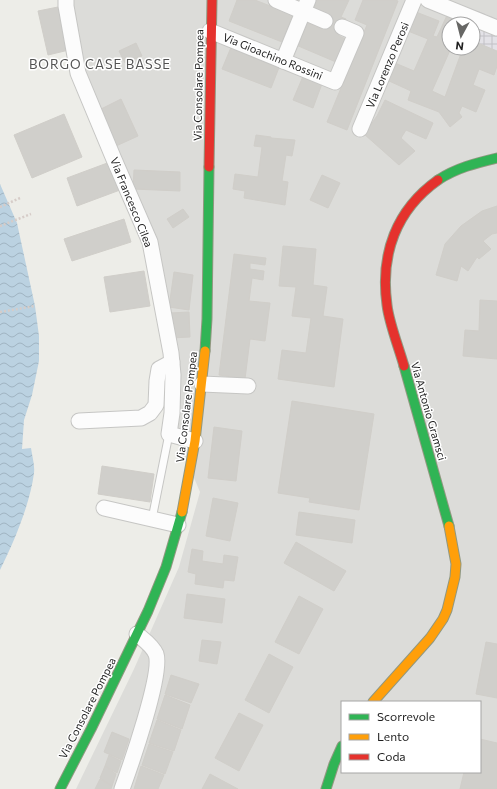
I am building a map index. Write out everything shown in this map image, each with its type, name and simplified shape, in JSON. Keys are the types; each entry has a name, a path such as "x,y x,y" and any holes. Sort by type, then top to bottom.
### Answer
{"main road":[{"name":"Via Consolare Pompea","path":"60,789 137,634 166,567 184,503 195,441 202,384 207,320 210,31 212,0"},
{"name":"Via Antonio Gramsci","path":"374,701 436,629 447,610 455,577 454,552 451,535 387,306 384,278 388,250 396,227 402,216 419,195 429,186 463,167 497,158"},
{"path":"326,789 341,748"}],"street":[{"name":"Via Francesco Cilea","path":"66,0 78,73 150,242 172,362 172,414 169,434"},
{"path":"276,0 306,6 326,21"},
{"name":"Via Lorenzo Perosi","path":"360,129 414,0"},
{"path":"428,0 497,28"},
{"path":"283,61 306,6"},
{"name":"Via Gioachino Rossini","path":"210,31 335,82 356,33 342,27"},
{"path":"79,420 141,418 150,414 156,405 159,369 172,362"},
{"path":"202,384 248,386"},
{"path":"169,434 195,441"},
{"path":"104,508 178,525"},
{"path":"122,789 147,712 157,664 156,655 152,647 137,634"}],"lane":[{"path":"152,519 169,434"}],"path":[{"path":"0,207 20,198"},
{"path":"0,226 31,214"},
{"path":"0,312 35,306"}],"shaded area":[{"path":"71,0 497,0 497,789 76,789 134,669 179,567 200,492 163,404 163,297 79,70"},
{"path":"478,11 497,19 497,51 481,44 481,16 476,16"}],"water":[{"path":"0,184 17,223 35,306 39,336 39,361 32,395 24,420 22,449 31,448 34,464 32,485 21,523 0,570"}],"building":[{"path":"237,0 255,0 293,15 282,42 229,21"},
{"path":"313,0 349,0 341,17 346,19 339,36 346,39 336,62 296,45 306,22 322,29 328,14 310,7"},
{"path":"363,0 398,1 347,130 327,122 367,25 355,20"},
{"path":"63,6 73,49 48,55 38,11"},
{"path":"449,11 458,16 447,16"},
{"path":"416,12 439,21 433,36 437,37 441,28 441,56 447,56 432,91 445,97 460,56 481,56 481,44 497,51 497,66 494,75 479,69 473,85 485,90 476,112 462,106 459,113 462,117 450,127 439,112 408,100 411,91 387,80 395,63 414,71 428,39 408,31"},
{"path":"136,43 142,56 125,63 119,51"},
{"path":"232,45 280,65 271,88 222,69"},
{"path":"304,74 323,81 313,108 293,100"},
{"path":"121,99 138,136 116,146 99,110"},
{"path":"385,100 433,123 426,139 406,130 401,138 415,151 399,165 364,134 377,116"},
{"path":"64,114 82,157 32,178 14,135"},
{"path":"256,135 295,140 292,156 286,155 282,181 288,182 285,205 244,198 245,191 233,189 235,174 258,177 262,147 254,146"},
{"path":"110,162 120,190 77,206 67,178"},
{"path":"134,170 180,172 180,191 133,189"},
{"path":"322,175 340,183 328,208 310,200"},
{"path":"497,206 497,233 492,234 483,241 491,249 479,259 477,257 468,271 461,266 457,281 436,275 445,244 461,226 482,211"},
{"path":"183,209 189,217 173,228 167,219"},
{"path":"124,219 131,242 72,261 64,239"},
{"path":"283,246 316,249 313,285 327,287 323,316 343,319 334,387 278,379 282,350 306,353 311,318 292,316 296,287 279,286"},
{"path":"234,254 266,258 265,265 250,263 250,269 264,271 263,280 252,278 249,301 270,303 265,341 250,339 245,379 219,375"},
{"path":"144,271 150,306 110,312 104,277"},
{"path":"174,272 193,275 189,310 169,307"},
{"path":"480,300 497,301 497,359 463,356 465,330 479,331"},
{"path":"189,312 190,337 171,338 170,313"},
{"path":"292,401 374,414 359,510 309,502 310,498 278,493"},
{"path":"214,427 242,431 236,481 208,478"},
{"path":"102,466 154,474 150,502 98,494"},
{"path":"213,498 238,503 230,541 206,536"},
{"path":"299,512 355,520 352,543 296,535"},
{"path":"296,542 346,571 334,591 284,563"},
{"path":"192,549 203,551 202,561 223,564 224,555 238,557 234,581 224,580 223,588 195,584 196,574 188,572"},
{"path":"187,594 225,599 222,623 184,618"},
{"path":"299,596 323,609 299,654 275,642"},
{"path":"202,640 221,642 217,664 199,661"},
{"path":"486,642 497,644 497,698 476,694"},
{"path":"269,654 293,667 269,713 245,700"},
{"path":"171,675 199,684 191,703 165,694"},
{"path":"165,695 190,705 182,729 157,719"},
{"path":"239,713 263,725 239,771 215,758"},
{"path":"157,720 181,730 174,751 149,743"},
{"path":"112,732 129,739 122,760 104,752"},
{"path":"481,739 497,743 497,789 460,789 464,773 481,773"},
{"path":"149,744 173,752 165,774 142,765"},
{"path":"109,755 121,761 117,773 105,766"},
{"path":"105,766 116,774 112,786 100,778"},
{"path":"141,766 164,775 158,789 134,789"},
{"path":"210,774 238,789 202,789"},
{"path":"100,779 112,786 111,789 95,789"}],"traffic: fast":[{"path":"438,180 459,169 497,158"},
{"path":"205,351 207,319 209,167"},
{"path":"404,366 449,526"},
{"path":"60,789 148,611 166,567 182,512"},
{"path":"326,789 341,748"}],"traffic: slow":[{"path":"182,512 195,441 205,351"},
{"path":"374,701 430,638 443,619 447,610 455,577 456,564 449,526"}],"traffic: jam":[{"path":"209,167 212,0"},
{"path":"404,366 387,305 385,286 389,251 394,235 411,205 423,192 438,180"}],"district":[{"name":"BORGO CASE BASSE","path":"100,64"}]}
